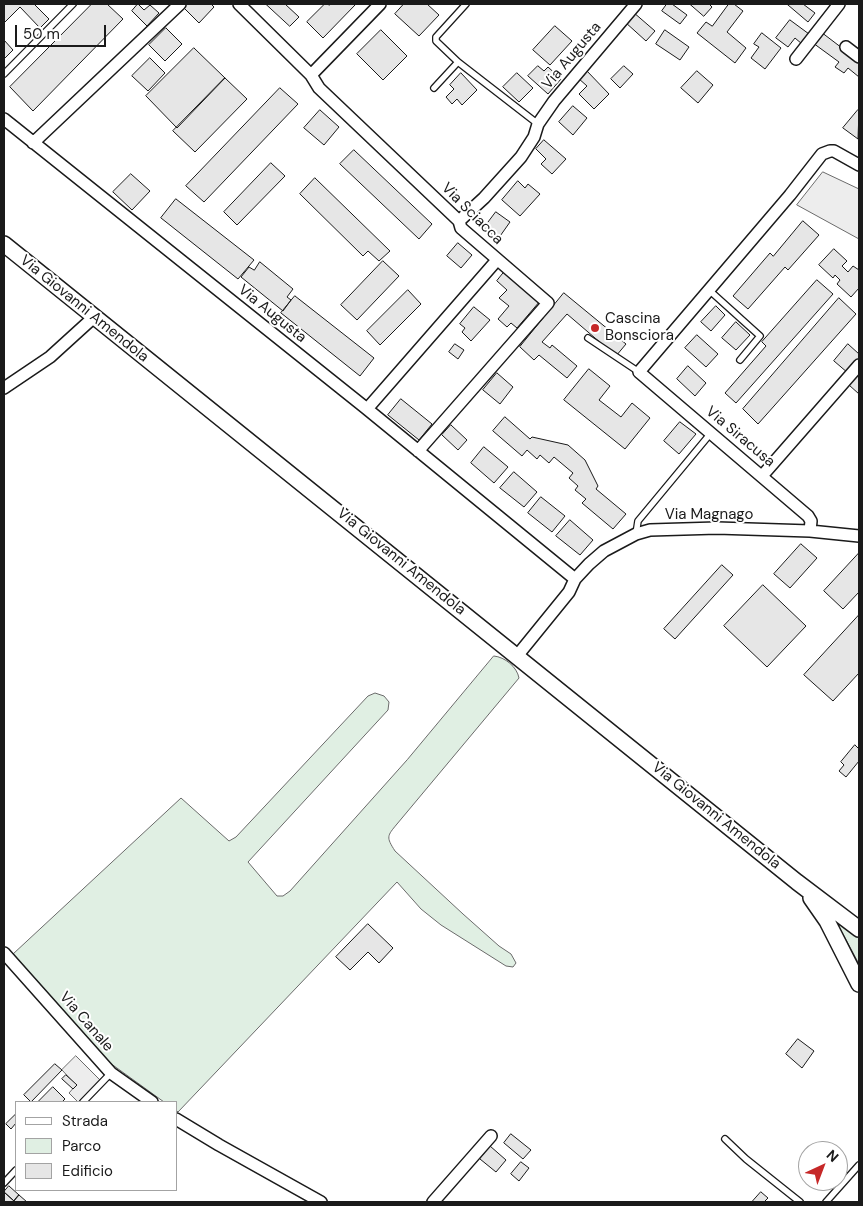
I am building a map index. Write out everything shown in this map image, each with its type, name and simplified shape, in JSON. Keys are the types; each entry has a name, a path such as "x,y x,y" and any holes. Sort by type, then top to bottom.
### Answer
{"main road":[{"name":"Via Giovanni Amendola","path":"4,244 797,882 859,929"},
{"name":"Via Giovanni Amendola","path":"797,882 823,914 859,984"}],"street":[{"path":"33,143 180,4"},
{"name":"Via Sciacca","path":"239,4 311,75 319,88 459,221 462,228 548,303 418,450"},
{"path":"311,75 380,4"},
{"name":"Via Augusta","path":"459,221 494,188 522,157 534,137 538,124 564,89 636,4"},
{"path":"796,59 839,4"},
{"path":"846,47 859,57"},
{"name":"Via Augusta","path":"4,119 367,409"},
{"path":"639,372 790,195 822,154 834,151 859,165"},
{"path":"497,260 367,409 575,579"},
{"path":"4,388 50,357 94,317"},
{"path":"762,476 859,365"},
{"name":"Via Siracusa","path":"639,372 808,516 811,521 810,531"},
{"name":"Via Magnago","path":"517,656 569,592 575,579 598,556 636,534 650,530 717,528 810,531 859,536"},
{"name":"Via Canale","path":"4,953 111,1073 151,1101"},
{"path":"178,1120 251,1164 321,1202"},
{"path":"433,1202 491,1136"}],"lane":[{"path":"4,74 73,4"},
{"path":"466,4 436,37 438,45 538,124"},
{"path":"434,88 458,62"},
{"path":"708,290 760,336 740,360"},
{"name":"Via Siracusa","path":"588,338 639,372"},
{"path":"636,534 638,521 711,432"},
{"path":"83,1101 111,1073"},
{"path":"725,1139 800,1202"},
{"path":"826,1202 859,1165"},
{"path":"4,1183 15,1171"}],"green space":[{"path":"494,656 510,663 516,670 519,678 394,828 389,839 395,851 499,946 511,954 516,963 513,967 506,966 441,925 421,909 397,882 178,1112 178,1101 163,1101 110,1063 13,954 181,798 229,841 236,837 368,696 375,693 384,696 389,702 388,710 248,862 277,896 283,896 290,891 407,760"},
{"path":"839,923 859,937 859,964 838,925"}],"shaded area":[{"path":"823,172 859,189 859,239 797,205"},
{"path":"76,1056 100,1080 77,1101 69,1093 76,1085 62,1070"}],"building":[{"path":"4,4 34,4 49,19 40,28 20,7 4,23"},
{"path":"92,4 107,4 123,19 33,111 10,87"},
{"path":"138,4 144,10 150,5 159,13 147,26 132,11"},
{"path":"186,4 211,4 214,7 199,23 183,7"},
{"path":"266,4 285,4 299,17 290,26"},
{"path":"325,4 356,4 323,38 307,22"},
{"path":"404,4 427,4 439,15 419,36 395,14"},
{"path":"667,4 672,4 687,15 680,24 662,11"},
{"path":"690,4 709,4 712,7 704,16"},
{"path":"729,4 734,4 743,11 727,32 746,48 735,63 697,33 706,22 712,26"},
{"path":"803,4 815,13 808,22 788,5"},
{"path":"633,12 655,31 646,41 625,22"},
{"path":"790,20 809,34 802,44 795,38 788,47 776,38"},
{"path":"555,26 572,41 550,65 533,50"},
{"path":"166,28 182,44 165,61 149,45"},
{"path":"381,30 407,56 383,80 357,54"},
{"path":"665,30 689,47 680,60 656,44"},
{"path":"821,32 859,61 859,77 848,68 844,73 835,67 839,62 813,43"},
{"path":"762,33 781,48 765,69 751,58 759,47 754,44"},
{"path":"4,40 13,50 4,59"},
{"path":"194,48 225,78 177,128 146,96"},
{"path":"150,58 165,73 148,91 132,76"},
{"path":"538,66 544,71 548,67 561,79 548,94 528,76"},
{"path":"624,66 633,74 620,88 611,79"},
{"path":"586,70 609,94 594,109 579,94 587,86 578,78"},
{"path":"697,71 713,85 698,103 681,88"},
{"path":"461,73 477,90 462,105 457,99 452,104 446,97 454,89 450,85"},
{"path":"517,73 533,88 519,102 503,87"},
{"path":"225,78 247,99 195,152 173,131"},
{"path":"280,88 298,104 204,202 186,186"},
{"path":"573,106 587,118 573,135 559,122"},
{"path":"320,110 339,127 324,145 304,128"},
{"path":"859,111 858,139 843,128"},
{"path":"544,140 566,159 552,174 541,164 546,159 536,149"},
{"path":"354,150 432,224 419,239 340,164"},
{"path":"271,163 285,176 237,225 224,212"},
{"path":"131,174 150,191 132,210 113,192"},
{"path":"315,178 390,251 379,261 368,251 363,256 300,194"},
{"path":"518,181 525,188 528,184 540,194 520,216 502,200"},
{"path":"176,199 254,260 238,279 161,218"},
{"path":"496,212 510,222 498,239 484,228"},
{"path":"803,221 819,235 788,270 785,267 748,309 733,296 770,253 773,256"},
{"path":"458,243 472,255 461,268 447,256"},
{"path":"834,249 847,261 842,266 848,272 853,266 859,270 859,288 851,297 837,284 840,280 835,275 833,278 819,265"},
{"path":"383,261 399,276 357,320 341,305"},
{"path":"260,262 293,289 287,297 291,300 283,311 241,277 249,267 254,270"},
{"path":"505,271 540,301 517,328 511,323 507,327 498,319 509,306 499,298 507,290 497,281"},
{"path":"817,280 833,294 736,403 725,393 766,346 762,342"},
{"path":"408,290 421,304 380,345 367,331"},
{"name":"Cascina Bonsciora","path":"564,293 626,344 616,356 567,314 542,342 550,348 552,345 577,366 567,378 539,355 534,360 520,347"},
{"path":"295,296 374,358 360,376 281,313"},
{"path":"839,298 856,314 758,424 743,409"},
{"path":"716,306 725,315 711,331 701,322"},
{"path":"474,307 490,320 471,341 462,332 465,328 460,324"},
{"path":"736,322 750,335 736,350 722,338"},
{"path":"697,335 718,354 706,367 685,348"},
{"path":"455,344 464,350 458,359 449,352"},
{"path":"848,344 859,354 859,360 848,373 834,361"},
{"path":"688,366 706,383 695,396 677,379"},
{"path":"589,369 610,386 599,400 621,417 632,403 650,418 625,449 564,400"},
{"path":"497,373 513,387 500,404 483,390"},
{"path":"859,373 859,394 849,385"},
{"path":"401,399 432,424 419,440 388,415"},
{"path":"505,417 530,439 532,437 568,445 585,460 598,486 596,489 626,514 613,529 582,503 586,499 575,490 578,486 569,478 573,473 554,457 549,463 540,455 537,459 527,450 522,456 493,431"},
{"path":"680,422 696,434 679,454 664,441"},
{"path":"451,425 467,440 458,450 442,435"},
{"path":"484,447 508,467 494,483 471,463"},
{"path":"514,472 537,492 524,507 500,488"},
{"path":"541,497 565,516 552,532 528,513"},
{"path":"570,520 593,540 580,555 556,536"},
{"path":"801,544 817,558 790,588 774,574"},
{"path":"859,553 859,592 843,609 824,591"},
{"path":"722,565 733,575 675,639 664,629"},
{"path":"763,585 806,626 767,667 724,626"},
{"path":"859,615 859,673 833,701 804,675"},
{"path":"855,745 859,749 859,761 846,777 839,771 844,765 841,762"},
{"path":"368,924 393,948 379,963 368,952 350,970 336,957"},
{"path":"798,1039 814,1051 802,1068 786,1054"},
{"path":"55,1064 62,1070 32,1101 24,1095"},
{"path":"66,1075 77,1085 73,1089 62,1079"},
{"path":"53,1087 65,1099 63,1101 39,1101"},
{"path":"15,1115 15,1124 11,1129 6,1124"},
{"path":"511,1134 531,1150 523,1159 504,1143"},
{"path":"490,1146 506,1160 496,1172 480,1159"},
{"path":"521,1162 529,1168 519,1181 511,1174"},
{"path":"9,1186 19,1195 14,1201 4,1192"},
{"path":"4,1192 14,1201 13,1202 4,1202"},
{"path":"761,1192 768,1198 764,1202 752,1202"},
{"path":"19,1195 27,1202 14,1201"}],"place":[{"name":"Cascina Bonsciora","path":"595,328"}]}
